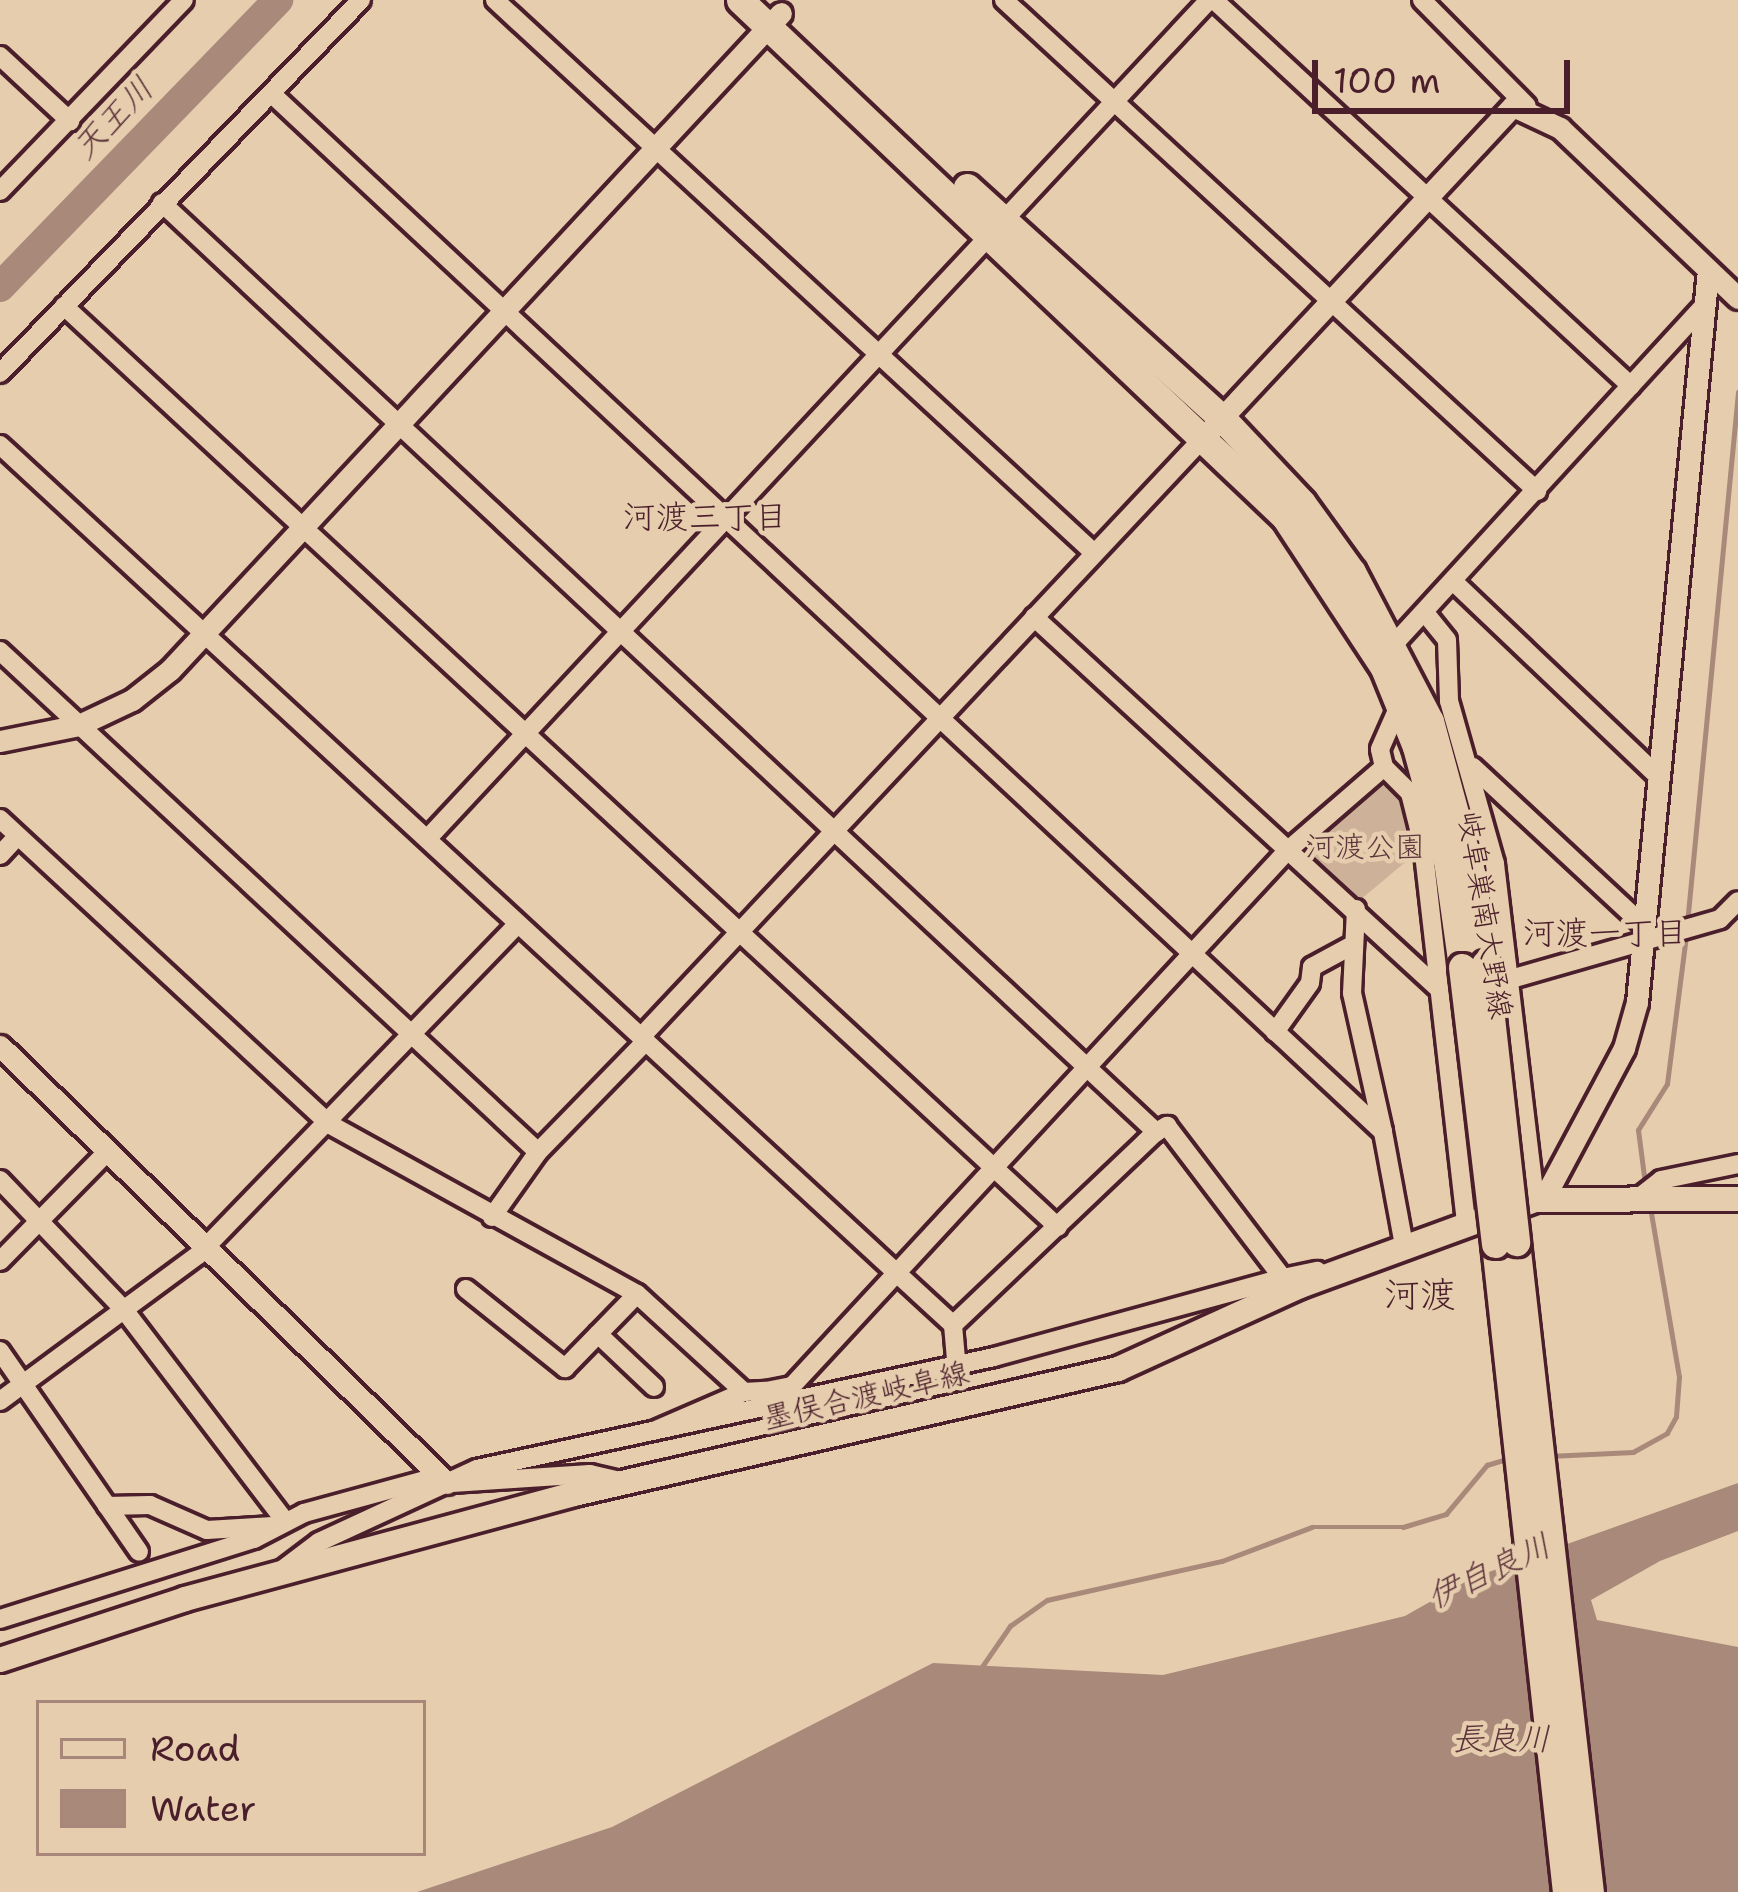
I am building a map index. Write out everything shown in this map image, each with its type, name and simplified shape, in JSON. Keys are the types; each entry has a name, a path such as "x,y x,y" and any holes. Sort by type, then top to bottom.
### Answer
{"main road":[{"name":"岐阜巣南大野線","path":"740,0 772,13 1212,427 1302,503 1394,644 1451,784 1514,1324 1566,1892"},
{"name":"岐阜巣南大野線","path":"1212,427 1344,601 1400,706 1416,747 1473,965"},
{"name":"墨俣合渡岐阜線","path":"0,1660 278,1573 627,1483 1118,1369 1405,1245 1539,1199 1642,1195 1738,1199"},
{"name":"岐阜巣南大野線","path":"1514,1324 1590,1892"}],"street":[{"path":"0,374 362,0"},
{"path":"496,0 1093,552"},
{"path":"1004,0 1537,490"},
{"path":"429,837 1212,0 1630,386"},
{"path":"1394,644 1723,283 1527,106 1422,0"},
{"path":"0,191 70,121 173,4"},
{"path":"0,741 80,725 132,700 204,632 399,423 772,13"},
{"path":"0,56 70,121"},
{"path":"273,95 1190,958 1383,1132"},
{"path":"493,1217 538,1152 1328,298 1498,116 1527,106"},
{"path":"162,203 1156,1132"},
{"path":"64,306 1058,1227"},
{"path":"1539,1199 1624,1048 1652,934 1658,776 1702,307"},
{"path":"0,445 953,1325 956,1363"},
{"path":"1454,582 1658,776"},
{"path":"1426,614 1448,640 1449,701 1473,767 1510,980 1539,1199"},
{"path":"1034,617 1439,989"},
{"path":"0,651 538,1152"},
{"path":"1382,758 1400,706"},
{"path":"651,1434 674,1416 744,1392 792,1386 1287,851 1382,758 1416,747"},
{"path":"1382,758 1410,793 1423,845 1466,1225"},
{"path":"1473,767 1652,934"},
{"path":"0,819 328,1124 637,1294 744,1392"},
{"path":"0,854 19,836"},
{"path":"1439,989 1510,980 1652,934 1704,925 1738,901"},
{"path":"1356,909 1349,947 1405,1245"},
{"path":"0,1401 208,1245 518,924"},
{"path":"1276,1032 1310,983 1312,967 1349,947"},
{"path":"0,1046 443,1479"},
{"path":"953,1325 1167,1126 1283,1278"},
{"path":"0,1261 108,1151"},
{"path":"1642,1195 1661,1180 1738,1164"},
{"path":"0,1180 125,1311 282,1524"},
{"path":"0,1619 282,1524 498,1464 651,1434 956,1363 1283,1278 1368,1261"},
{"path":"466,1289 565,1368 637,1294"},
{"path":"598,1334 654,1387"},
{"path":"0,1351 107,1506 122,1539 139,1552"},
{"path":"278,1573 319,1542 443,1479 590,1474 627,1483"},
{"path":"107,1506 150,1505 207,1530 282,1524"}],"green space":[{"name":"河渡公園","path":"1394,784 1415,854 1360,900 1311,854 1311,844 1376,786"}],"water":[{"name":"長良川","path":"1738,1483 1738,1531 1660,1561 1591,1600 1597,1620 1738,1647 1738,1892 417,1892 612,1827 933,1663 1163,1675 1405,1616 1472,1578"}],"waterway":[{"name":"天王川","path":"0,287 278,0"},
{"path":"1687,924 1738,392"},
{"path":"1645,1184 1638,1130 1667,1084 1686,935"},
{"path":"1549,1456 1633,1452 1667,1433 1676,1417 1679,1377 1650,1207"},
{"path":"979,1671 1010,1626 1047,1600 1222,1561 1312,1527 1403,1527 1446,1514 1487,1465 1507,1459"}],"district":[{"name":"河渡三丁目","path":"705,517"},
{"name":"河渡一丁目","path":"1605,933"},
{"name":"河渡","path":"1420,1295"}],"water label":[{"name":"伊自良川","path":"1489,1571"}]}
